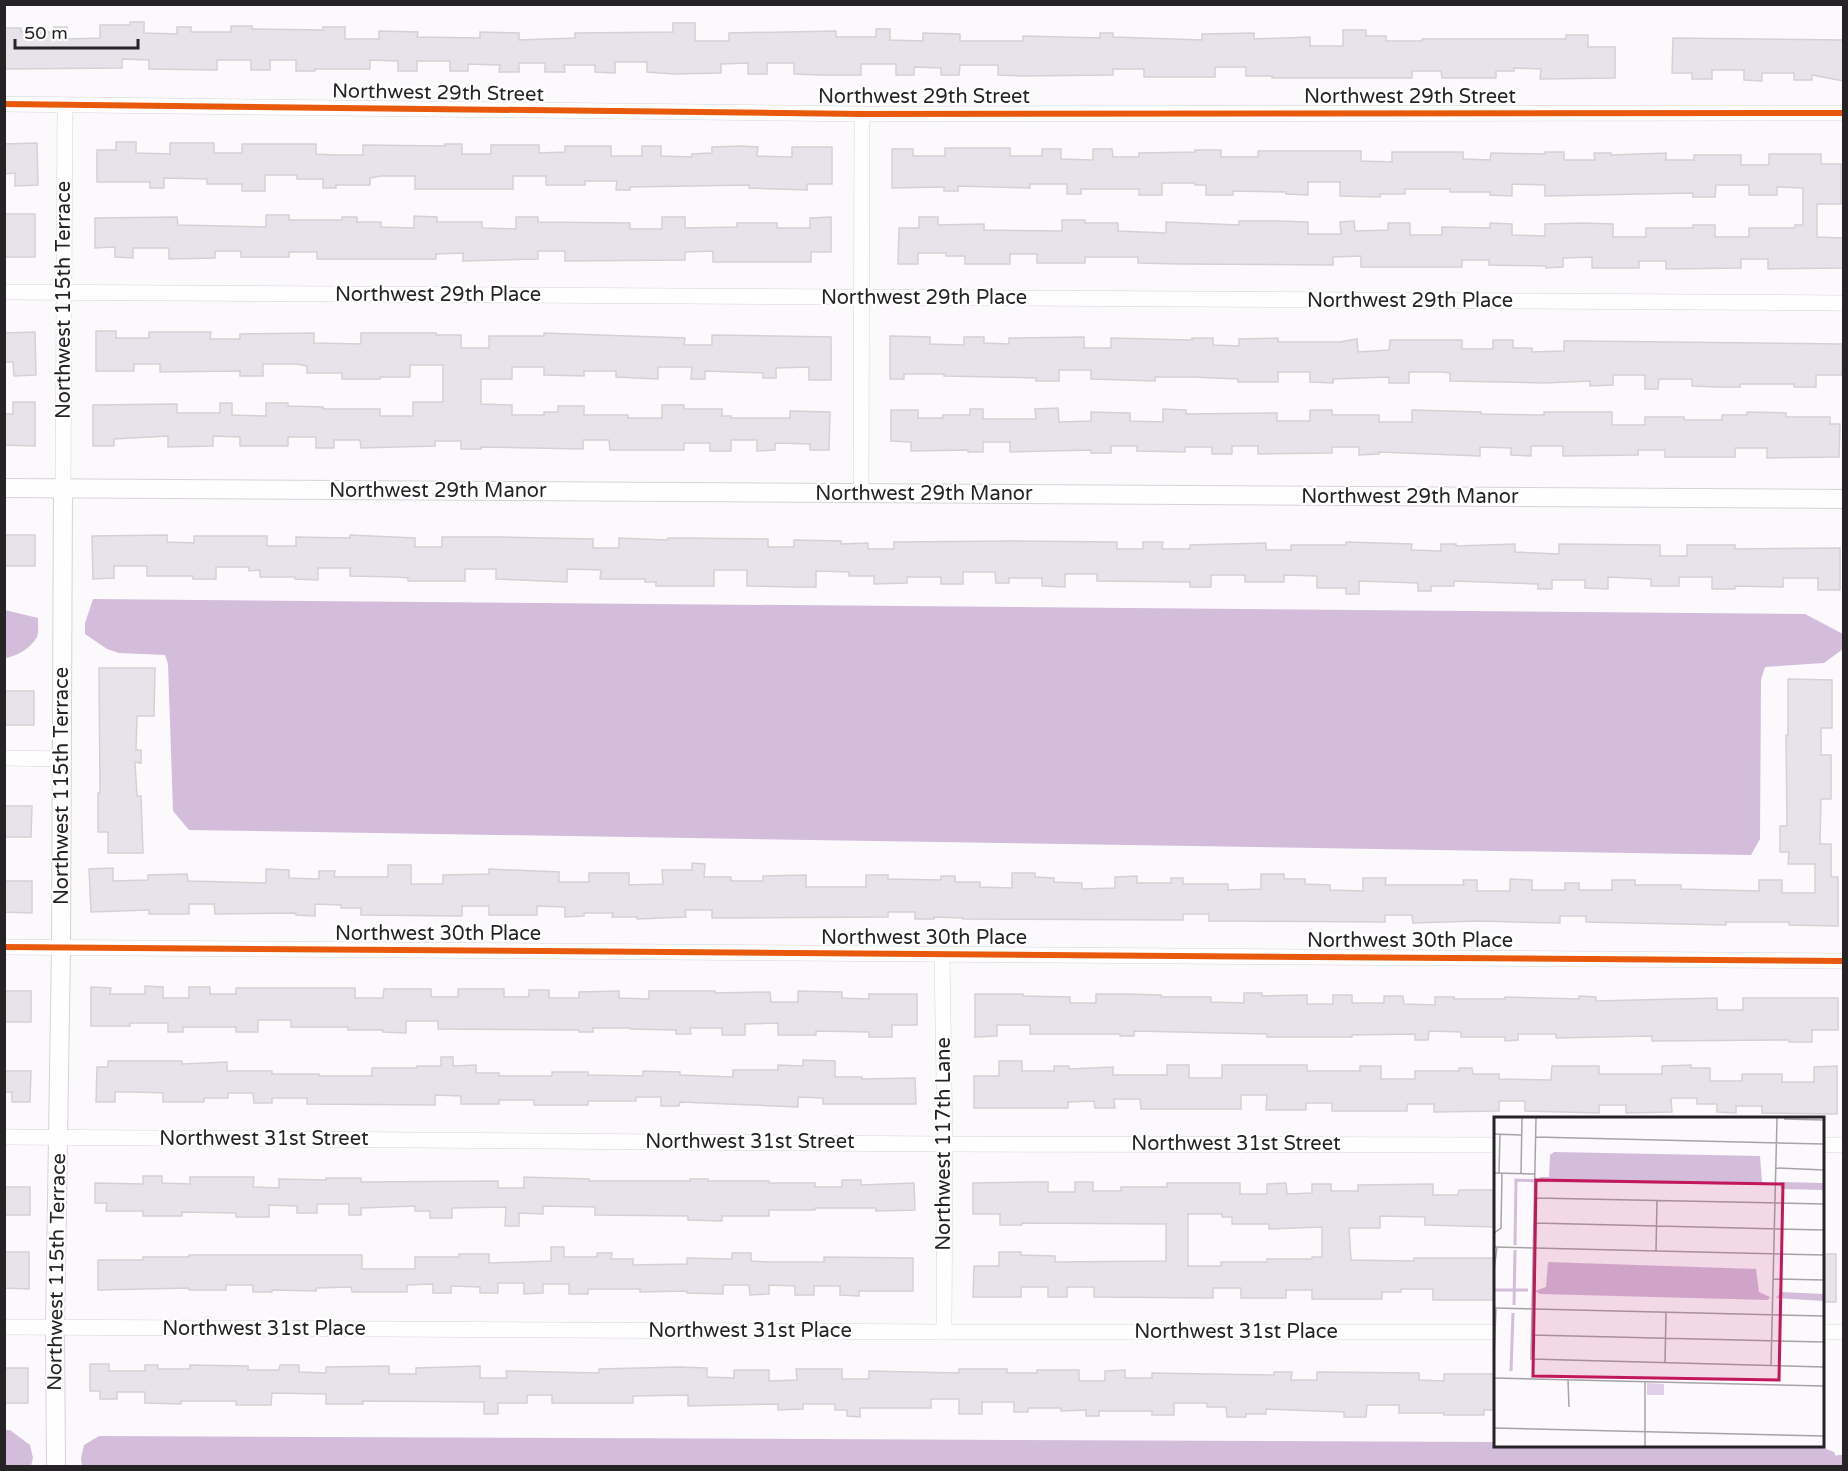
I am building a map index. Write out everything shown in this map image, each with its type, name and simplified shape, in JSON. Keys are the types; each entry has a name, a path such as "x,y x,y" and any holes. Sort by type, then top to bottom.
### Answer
{"street":[{"name":"Northwest 29th Street","path":"4,104 862,114 1844,112"},
{"name":"Northwest 115th Terrace","path":"56,1467 55,1328 63,759 65,105"},
{"path":"861,494 862,114"},
{"name":"Northwest 29th Place","path":"4,292 1844,303"},
{"name":"Northwest 29th Manor","path":"4,488 1844,499"},
{"path":"4,758 63,759"},
{"name":"Northwest 30th Place","path":"4,947 1844,961"},
{"name":"Northwest 117th Lane","path":"942,955 945,1144 944,1332"},
{"name":"Northwest 31st Street","path":"4,1137 945,1144 1494,1145"},
{"path":"1824,1145 1844,1145"},
{"name":"Northwest 31st Place","path":"4,1327 944,1332 1494,1332"},
{"path":"1824,1332 1844,1332"}],"shaded area":[{"path":"93,599 1805,614 1843,634 1843,649 1824,663 1765,667 1761,680 1760,839 1751,855 189,830 173,811 168,664 165,655 119,653 107,649 85,634 85,623"},
{"path":"5,610 38,618 38,628 37,637 31,645 18,654 5,658"},
{"path":"5,1430 10,1430 30,1445 33,1458 31,1466 5,1466"},
{"path":"99,1436 1494,1442 1494,1447 1822,1447 1834,1452 1839,1464 1838,1466 82,1466 84,1445"}],"building":[{"path":"130,22 144,22 144,33 177,34 177,27 191,27 191,32 231,32 231,26 252,26 252,29 323,30 323,27 345,27 345,39 379,39 379,31 418,32 417,37 480,38 480,32 519,33 519,40 575,38 575,33 673,32 673,23 695,23 695,41 729,41 729,33 836,31 836,37 876,37 876,29 890,29 890,40 923,41 923,33 960,34 960,41 1023,41 1023,36 1100,38 1100,33 1113,33 1113,37 1202,40 1202,34 1254,33 1254,39 1310,37 1310,46 1343,46 1343,30 1366,30 1366,36 1386,36 1386,41 1566,39 1566,35 1588,35 1588,47 1615,47 1615,78 1540,79 1541,69 1514,68 1514,71 1496,71 1496,78 1442,78 1441,71 1412,71 1412,78 1272,78 1272,76 1246,76 1246,67 1215,67 1215,77 1144,77 1144,69 1113,69 1113,75 1022,76 998,75 998,65 960,65 959,75 941,75 941,68 914,67 914,75 896,75 896,64 861,64 861,75 821,75 794,74 794,63 767,63 767,74 748,74 748,63 721,64 721,73 674,74 647,72 647,62 615,62 615,73 595,72 595,65 564,65 565,72 545,72 545,63 519,63 519,72 499,72 500,65 468,64 468,71 450,71 450,61 417,61 417,71 398,71 398,61 370,60 370,69 315,69 315,71 296,71 296,60 270,60 270,70 251,70 251,60 217,60 217,70 149,69 149,60 122,59 122,68 4,69 4,28 21,28 21,32 54,32 54,27 67,27 67,39 100,38 100,25 130,25"},
{"path":"1673,38 1844,40 1844,81 1812,75 1812,80 1794,80 1794,73 1762,73 1762,81 1744,80 1744,70 1712,70 1712,79 1692,79 1692,73 1672,73"},
{"path":"116,142 136,142 136,153 170,154 170,143 214,143 214,153 242,153 242,144 316,144 316,154 336,155 363,155 363,145 445,146 445,144 462,144 462,154 491,154 491,145 539,145 539,153 565,152 565,146 611,146 611,156 642,156 642,146 661,146 661,156 692,157 692,154 712,153 712,147 758,147 757,156 792,157 792,147 832,147 832,184 807,184 807,190 749,188 749,185 630,187 630,190 616,190 617,181 585,181 585,185 546,185 546,176 513,176 513,189 415,189 415,176 381,176 370,178 370,185 336,185 336,188 323,188 323,179 297,179 297,175 265,175 265,191 242,191 242,184 207,184 207,179 164,178 164,188 150,188 150,182 97,182 97,150 116,150"},
{"path":"37,143 38,185 15,186 15,173 4,174 4,144"},
{"path":"945,148 1010,148 1010,156 1042,156 1042,149 1061,149 1061,159 1093,160 1093,149 1112,149 1113,157 1139,157 1139,153 1195,152 1195,150 1221,150 1221,157 1258,157 1258,151 1361,151 1361,161 1392,162 1392,152 1463,152 1463,159 1490,160 1491,153 1564,152 1564,160 1595,160 1594,153 1611,153 1611,155 1666,153 1666,160 1694,160 1694,155 1741,155 1741,165 1769,165 1769,154 1821,154 1821,164 1841,164 1841,204 1817,204 1817,237 1843,238 1843,268 1768,269 1768,259 1741,259 1741,268 1666,269 1666,261 1639,261 1639,268 1592,268 1592,257 1563,258 1563,267 1546,268 1546,266 1489,265 1489,260 1462,260 1462,267 1361,267 1361,256 1333,257 1333,265 1138,263 1138,257 1085,257 1085,263 1037,263 1037,254 1010,254 1010,264 965,264 965,256 946,256 946,253 918,253 918,264 898,264 899,228 919,228 919,217 938,217 938,225 984,224 984,230 1062,231 1062,220 1085,220 1085,223 1118,223 1118,231 1166,233 1166,222 1239,225 1239,221 1279,221 1308,222 1308,234 1341,234 1340,222 1354,221 1355,231 1388,230 1388,223 1410,223 1410,235 1442,235 1442,227 1490,228 1490,223 1512,224 1512,235 1545,236 1545,224 1583,223 1613,224 1613,237 1646,237 1646,228 1693,228 1693,225 1715,225 1715,237 1749,237 1749,228 1795,228 1795,225 1803,225 1803,188 1777,187 1777,195 1749,195 1749,185 1716,185 1715,197 1693,197 1693,193 1545,196 1545,185 1512,184 1512,196 1490,195 1490,192 1450,192 1450,189 1405,189 1405,194 1380,194 1380,197 1340,196 1340,182 1308,182 1308,195 1286,194 1286,192 1233,191 1233,195 1206,195 1206,185 1195,185 1195,183 1162,183 1162,195 1139,195 1139,189 1081,189 1081,194 1067,194 1067,184 1030,184 1030,188 958,186 958,191 944,191 944,187 892,188 892,149 913,149 913,156 945,156"},
{"path":"4,214 35,214 35,257 4,257"},
{"path":"266,215 289,215 289,220 342,220 342,217 357,217 357,222 381,222 381,227 414,228 414,216 437,217 437,222 482,222 482,228 516,229 516,217 538,217 538,222 630,223 630,229 662,229 662,217 685,217 685,228 737,227 737,223 777,223 777,228 810,228 810,218 831,217 831,252 811,252 811,262 713,262 713,251 685,252 685,260 565,261 565,251 538,251 538,259 463,261 463,253 436,254 436,259 317,259 317,252 289,252 289,257 241,257 241,251 215,251 215,258 169,259 169,248 133,248 133,258 115,257 115,247 95,248 95,218 177,217 178,225 266,227"},
{"path":"96,331 116,331 116,338 149,338 149,332 211,332 210,339 240,339 240,334 314,333 314,343 361,344 361,333 436,333 436,335 461,335 461,348 489,348 489,336 544,336 544,333 685,338 684,345 712,345 712,335 831,337 831,380 809,380 809,367 776,368 776,378 763,378 763,373 705,371 705,379 691,379 692,367 658,367 658,379 616,377 616,371 584,371 584,376 544,375 544,367 512,367 512,379 481,379 481,404 512,405 512,415 544,415 544,412 558,412 558,406 584,406 584,415 662,418 662,405 684,405 684,409 722,409 722,416 731,416 731,418 790,418 790,411 830,412 829,450 810,450 810,444 775,443 775,450 757,451 757,440 731,440 731,451 710,451 710,443 684,443 684,450 610,450 609,440 583,440 583,449 481,447 481,449 461,449 461,441 435,441 435,446 361,448 360,440 334,440 334,448 316,448 316,437 288,437 288,446 240,446 240,437 213,436 213,446 168,447 168,436 114,439 114,446 93,446 93,405 177,404 177,413 220,413 220,403 232,403 232,415 266,416 266,403 288,403 288,406 323,407 323,409 380,409 380,416 413,416 413,402 443,402 443,365 410,365 410,377 380,377 380,379 342,379 342,373 307,373 307,366 296,364 263,364 263,376 240,376 240,371 160,372 160,364 134,364 134,371 96,371"},
{"path":"35,332 36,375 14,376 13,362 4,362 4,333"},
{"path":"890,336 930,337 930,344 964,345 964,337 984,337 984,343 1009,344 1009,338 1084,337 1084,348 1111,348 1111,338 1192,340 1192,338 1213,338 1213,345 1239,346 1239,339 1278,338 1278,342 1340,342 1357,339 1358,352 1389,350 1390,340 1462,340 1462,349 1493,349 1493,340 1513,340 1513,348 1532,348 1532,352 1564,351 1564,341 1842,344 1842,375 1816,375 1816,387 1794,387 1794,384 1740,384 1740,387 1692,386 1692,379 1659,379 1658,389 1645,389 1645,375 1613,375 1613,385 1590,386 1590,381 1545,383 1450,381 1450,373 1442,372 1409,372 1409,383 1389,383 1389,377 1333,379 1333,383 1310,382 1310,372 1278,372 1278,382 1238,382 1238,379 1192,377 1155,377 1155,381 1091,379 1091,370 1059,370 1059,381 1036,381 1036,378 944,376 944,374 904,374 904,379 890,379"},
{"path":"13,402 35,402 35,446 4,445 4,414 13,414"},
{"path":"1058,408 1059,422 1091,421 1091,412 1130,413 1130,421 1163,422 1163,409 1186,410 1186,414 1277,413 1277,421 1310,421 1310,410 1332,410 1332,415 1379,415 1379,422 1412,422 1412,410 1544,415 1544,412 1612,412 1612,425 1645,425 1645,417 1722,420 1722,415 1747,415 1747,412 1786,413 1786,417 1830,417 1830,424 1840,424 1839,457 1767,458 1767,448 1735,448 1735,457 1665,457 1665,450 1638,450 1638,455 1563,456 1563,446 1531,446 1531,456 1511,455 1511,448 1480,447 1480,456 1379,452 1379,454 1359,455 1359,447 1332,447 1332,453 1258,454 1258,446 1232,446 1232,454 1212,454 1212,447 1185,447 1185,452 1137,451 1137,446 1111,446 1111,453 1091,453 1091,450 1010,452 1010,442 983,442 983,452 968,452 968,450 911,451 911,442 891,441 891,410 918,410 918,418 943,418 943,415 970,415 970,409 983,409 983,419 1036,419 1035,409"},
{"path":"4,535 35,535 35,566 4,566"},
{"path":"167,535 167,542 194,543 194,536 267,536 267,546 296,546 296,537 350,538 350,535 415,538 415,547 442,547 442,537 501,537 593,539 593,548 619,548 619,538 667,540 668,538 684,538 768,539 768,547 794,547 794,540 841,541 841,544 868,543 868,549 894,549 894,542 1014,541 1117,542 1117,549 1143,549 1143,542 1163,542 1162,549 1190,549 1190,545 1266,543 1266,550 1291,550 1291,545 1346,545 1346,542 1412,544 1411,550 1441,551 1441,544 1456,544 1456,546 1515,544 1515,552 1559,554 1559,544 1660,545 1660,556 1687,556 1687,545 1735,545 1735,549 1840,548 1840,590 1818,590 1818,578 1783,578 1783,587 1735,586 1735,589 1712,589 1712,577 1679,577 1679,586 1651,586 1651,579 1608,577 1608,589 1585,588 1585,580 1552,580 1552,589 1538,589 1538,584 1454,581 1454,586 1431,586 1431,591 1418,591 1418,583 1359,581 1359,594 1346,594 1346,588 1317,588 1317,576 1284,575 1284,582 1245,582 1245,575 1211,575 1211,587 1190,587 1190,582 1097,581 1097,574 1065,574 1065,587 1042,586 1042,578 1009,578 1009,583 996,583 995,572 963,572 963,584 941,584 941,577 907,577 907,583 874,584 874,576 849,576 849,572 816,571 816,587 793,587 747,586 747,570 714,570 714,586 656,586 656,582 645,582 645,579 600,579 601,570 567,569 567,582 496,579 496,569 465,569 465,581 408,581 408,578 397,577 350,576 350,568 318,568 318,580 295,579 295,577 260,577 260,570 249,571 249,567 216,567 216,579 193,579 193,576 147,576 147,566 114,566 114,578 93,579 92,536"},
{"path":"99,668 155,668 154,716 137,716 136,750 141,750 141,763 135,762 137,796 141,796 143,853 108,853 108,832 98,832"},
{"path":"1788,679 1832,680 1832,728 1821,728 1821,755 1831,755 1831,799 1821,799 1820,844 1831,844 1831,877 1838,877 1838,926 1789,925 1789,922 1726,922 1726,925 1586,922 1586,916 1560,916 1560,923 1477,921 1413,923 1412,915 1385,915 1385,922 1209,921 1209,914 1183,914 1183,920 934,917 934,919 915,919 915,912 888,912 888,917 712,918 712,910 685,910 686,917 637,919 637,917 612,917 613,913 584,913 584,916 565,917 565,907 537,906 537,915 489,915 489,906 462,906 462,916 361,915 361,908 315,904 315,916 296,915 296,913 215,914 214,904 189,904 189,914 149,914 149,910 91,912 89,869 113,868 113,881 148,880 148,875 187,874 188,881 266,883 266,869 289,870 289,878 319,879 319,871 335,871 334,877 388,877 388,865 411,865 411,884 443,884 443,875 489,874 489,869 559,872 559,882 589,882 589,873 629,873 629,885 663,884 662,870 692,870 692,863 705,864 704,877 731,877 731,881 763,881 763,876 806,875 806,887 866,887 866,875 888,875 888,879 941,880 941,876 955,876 955,882 980,882 980,887 1012,888 1012,873 1035,873 1035,877 1054,878 1054,882 1082,883 1082,889 1115,888 1115,877 1137,876 1137,883 1171,883 1171,878 1183,878 1183,884 1228,884 1228,890 1261,889 1261,874 1284,874 1284,879 1305,879 1305,884 1330,885 1330,890 1363,891 1363,878 1386,878 1385,885 1464,885 1463,880 1477,880 1477,891 1510,891 1510,879 1532,880 1532,890 1565,890 1565,883 1579,883 1579,890 1612,890 1612,880 1635,880 1635,885 1681,885 1681,889 1759,891 1759,880 1782,880 1782,893 1815,893 1815,864 1788,864 1789,852 1780,852 1780,826 1787,826"},
{"path":"4,691 34,691 34,725 4,725"},
{"path":"4,806 32,806 31,837 4,837"},
{"path":"4,881 32,881 32,913 4,912"},
{"path":"145,986 163,987 163,998 189,998 189,987 210,987 210,994 236,994 236,988 355,988 355,998 383,998 384,989 431,989 431,997 458,997 458,989 504,989 504,997 529,997 529,990 549,990 549,998 579,998 579,992 619,991 619,998 649,999 649,991 770,992 771,1002 798,1002 798,991 842,992 842,998 869,999 869,994 917,994 917,1025 892,1025 892,1037 869,1037 869,1032 816,1031 816,1035 778,1035 778,1023 745,1024 745,1035 722,1035 722,1028 690,1028 691,1034 676,1034 676,1030 630,1028 593,1028 593,1032 438,1029 438,1021 406,1021 406,1033 383,1032 383,1030 348,1030 348,1027 291,1027 291,1020 258,1020 258,1032 236,1032 236,1027 183,1027 183,1032 168,1032 168,1023 91,1026 91,987 111,988 110,994 145,994"},
{"path":"4,991 31,991 31,1022 4,1022"},
{"path":"1244,993 1262,993 1262,996 1307,995 1307,1004 1333,1004 1333,995 1352,995 1352,1003 1384,1003 1384,996 1403,996 1404,1004 1435,1005 1435,997 1579,999 1579,996 1596,997 1596,1001 1717,998 1717,1010 1743,1010 1743,998 1838,998 1838,1030 1812,1030 1812,1042 1789,1042 1789,1040 1652,1041 1652,1036 1556,1038 1556,1034 1518,1034 1518,1040 1505,1041 1505,1037 1461,1037 1461,1032 1429,1031 1428,1040 1415,1040 1415,1034 1267,1037 1267,1034 1134,1031 1134,1036 1030,1034 1030,1025 997,1025 997,1036 975,1037 975,994 1070,997 1070,1003 1096,1003 1096,994 1127,994 1211,997 1211,1002 1244,1003"},
{"path":"441,1057 453,1057 453,1066 476,1065 476,1073 499,1073 499,1076 552,1076 552,1072 588,1072 588,1075 643,1076 643,1071 733,1077 733,1070 778,1070 778,1065 803,1066 803,1060 835,1061 835,1077 915,1078 916,1104 823,1104 823,1098 798,1097 798,1107 680,1102 679,1106 661,1106 661,1097 636,1097 636,1101 588,1101 588,1105 534,1105 534,1100 499,1100 499,1104 461,1104 461,1096 435,1095 435,1105 307,1104 307,1098 272,1098 272,1103 254,1103 253,1093 228,1093 228,1098 204,1098 204,1102 163,1102 163,1093 134,1092 115,1092 115,1102 96,1102 97,1067 108,1067 108,1061 182,1061 182,1064 227,1062 227,1071 272,1071 272,1074 319,1074 319,1076 372,1076 372,1068 441,1066"},
{"path":"999,1061 1022,1061 1022,1071 1054,1071 1054,1066 1069,1066 1069,1069 1113,1067 1113,1075 1167,1075 1167,1065 1189,1065 1189,1078 1222,1078 1222,1065 1307,1065 1307,1071 1360,1071 1360,1066 1381,1066 1381,1079 1415,1079 1415,1071 1459,1071 1459,1068 1472,1068 1473,1074 1499,1074 1499,1079 1551,1080 1552,1066 1599,1066 1599,1074 1662,1074 1662,1066 1691,1065 1691,1068 1710,1068 1710,1081 1742,1081 1742,1074 1782,1074 1782,1082 1814,1082 1814,1067 1837,1066 1837,1114 1762,1113 1762,1106 1736,1106 1736,1113 1717,1112 1717,1104 1697,1104 1697,1098 1671,1098 1672,1112 1626,1113 1626,1105 1599,1105 1599,1113 1525,1111 1525,1101 1499,1101 1499,1111 1434,1112 1434,1104 1407,1104 1407,1111 1332,1111 1332,1103 1306,1103 1306,1110 1266,1110 1267,1095 1241,1095 1241,1109 1141,1109 1140,1099 1114,1099 1115,1108 1095,1108 1094,1101 1068,1102 1068,1108 974,1108 974,1076 999,1076"},
{"path":"4,1071 31,1071 30,1102 12,1102 12,1092 4,1092"},
{"path":"143,1176 162,1176 162,1183 190,1184 190,1177 254,1177 253,1187 279,1188 279,1179 326,1180 326,1178 361,1178 361,1182 498,1181 498,1188 524,1188 524,1177 589,1179 589,1181 708,1179 708,1181 769,1181 769,1183 815,1183 815,1187 842,1187 842,1180 861,1180 861,1185 914,1183 915,1210 815,1208 815,1210 769,1210 769,1216 722,1216 722,1221 688,1220 688,1216 595,1215 595,1207 543,1206 543,1214 519,1213 519,1226 505,1226 506,1207 452,1208 452,1218 430,1218 430,1211 415,1211 415,1206 361,1208 361,1215 349,1215 349,1204 317,1204 317,1213 297,1213 297,1206 269,1205 269,1217 236,1217 236,1213 182,1212 182,1216 143,1216 143,1211 106,1211 107,1203 95,1203 95,1183 143,1184"},
{"path":"1048,1182 1048,1192 1075,1192 1075,1182 1093,1182 1093,1191 1121,1191 1121,1187 1167,1187 1167,1183 1240,1183 1240,1194 1267,1194 1267,1184 1286,1183 1287,1194 1312,1193 1312,1184 1331,1184 1331,1191 1358,1191 1358,1185 1433,1184 1433,1195 1458,1195 1459,1190 1494,1190 1494,1227 1425,1225 1425,1217 1380,1216 1380,1228 1349,1228 1351,1260 1414,1261 1414,1258 1494,1258 1494,1300 1433,1300 1433,1289 1401,1289 1401,1292 1382,1292 1382,1299 1312,1299 1312,1290 1286,1290 1286,1298 1241,1298 1241,1288 1213,1288 1213,1298 1094,1297 1094,1287 1067,1287 1067,1297 1048,1297 1048,1287 1021,1287 1021,1297 973,1297 974,1266 999,1266 999,1252 1055,1256 1055,1262 1166,1261 1166,1224 1022,1223 1022,1225 1000,1225 1000,1214 973,1214 973,1183","holes":["1188,1214 1222,1214 1222,1217 1232,1217 1232,1224 1269,1224 1269,1229 1322,1227 1322,1257 1267,1259 1267,1262 1221,1262 1221,1266 1188,1266"]},
{"path":"4,1187 30,1187 30,1215 4,1215"},
{"path":"551,1247 564,1247 564,1257 597,1257 597,1253 612,1253 611,1259 633,1259 633,1265 687,1264 687,1258 732,1259 732,1253 751,1253 751,1261 769,1262 824,1262 824,1257 913,1258 913,1291 859,1291 859,1296 840,1295 840,1286 814,1286 814,1295 795,1295 795,1286 769,1285 769,1294 750,1295 749,1285 723,1285 723,1294 687,1293 687,1291 640,1292 640,1289 588,1289 588,1294 569,1294 569,1284 543,1284 543,1293 524,1294 524,1283 498,1283 498,1293 480,1293 480,1287 451,1286 451,1293 433,1293 433,1284 407,1285 407,1292 352,1292 351,1287 316,1288 316,1291 253,1292 253,1285 226,1285 226,1290 189,1290 189,1288 98,1290 98,1260 143,1260 143,1257 189,1257 189,1255 362,1255 362,1269 415,1269 415,1257 459,1257 459,1254 489,1254 489,1263 551,1261"},
{"path":"4,1252 29,1252 29,1289 4,1288"},
{"path":"1824,1254 1836,1254 1836,1302 1824,1302"},
{"path":"90,1364 109,1364 109,1371 145,1371 145,1365 158,1365 158,1369 190,1369 190,1365 248,1366 248,1370 279,1370 280,1365 299,1365 299,1372 326,1373 326,1367 389,1366 389,1374 416,1374 416,1368 480,1366 480,1378 507,1378 506,1371 599,1373 599,1369 680,1367 707,1368 707,1377 734,1378 734,1370 769,1370 769,1381 797,1380 796,1369 842,1369 842,1379 869,1379 869,1371 959,1373 959,1369 1007,1369 1007,1373 1037,1373 1037,1370 1079,1370 1079,1381 1105,1381 1105,1371 1125,1370 1125,1378 1152,1378 1152,1373 1274,1375 1274,1372 1292,1372 1291,1380 1317,1380 1317,1372 1419,1373 1419,1380 1444,1381 1444,1374 1494,1374 1494,1410 1484,1410 1484,1415 1444,1415 1444,1413 1399,1413 1399,1405 1367,1405 1366,1417 1344,1417 1344,1412 1266,1409 1266,1414 1227,1417 1226,1407 1207,1407 1207,1403 1174,1403 1174,1415 1152,1415 1152,1411 1099,1411 1099,1416 1086,1416 1086,1410 1061,1411 1061,1408 1028,1408 1028,1412 1014,1412 1014,1402 982,1402 982,1414 959,1414 959,1399 931,1399 931,1408 860,1408 860,1417 847,1416 847,1410 835,1410 835,1404 803,1404 803,1409 778,1410 778,1404 688,1406 688,1395 633,1396 633,1403 552,1403 552,1395 527,1395 527,1403 498,1403 498,1414 484,1414 484,1402 363,1401 363,1404 326,1404 326,1394 272,1393 271,1405 236,1405 236,1401 145,1403 145,1392 117,1392 117,1399 100,1399 100,1391 90,1391"},
{"path":"4,1368 28,1368 28,1403 4,1403"}],"waterway":[{"path":"1839,1464 1844,1464"}],"cycle path":[{"path":"4,104 862,114 1844,113"},
{"path":"4,947 1844,961"}]}
